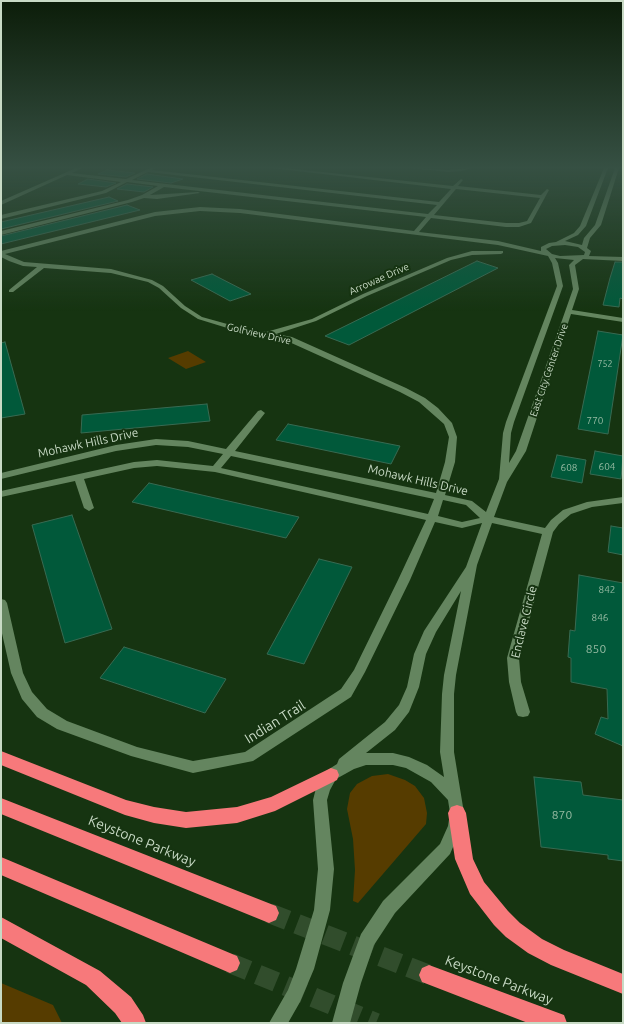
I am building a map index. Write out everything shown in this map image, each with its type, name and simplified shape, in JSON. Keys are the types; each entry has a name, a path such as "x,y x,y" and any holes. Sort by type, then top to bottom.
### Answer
{"highway":[{"path":"1,758 125,807 154,815 186,820 243,813 275,803 334,773"},
{"path":"455,804 464,859 477,888 501,918 513,930 535,946 558,958 623,984"},
{"name":"Keystone Parkway","path":"1,806 269,912"},
{"path":"1,866 230,963"},
{"path":"1,927 93,978 122,1005 135,1023"},
{"name":"Keystone Parkway","path":"429,975 556,1023"}],"street":[{"path":"1,233 72,216"},
{"path":"1,254 148,216"},
{"path":"279,216 498,243 566,258 623,258"},
{"path":"416,232 430,216 506,225 519,225 529,222 532,216"},
{"path":"549,255 543,248 552,243 570,238 576,234 583,226 587,216"},
{"path":"582,257 588,254 585,248 586,238 598,225 602,216"},
{"path":"498,243 570,244 623,258"},
{"name":"Arrowae Drive","path":"267,334 314,320 365,295 455,257 501,252"},
{"name":"Golfview Drive","path":"1,254 19,263 111,271 150,281 161,287 183,307 200,318 237,329 267,334 302,345 422,400 448,423 453,437 450,462 434,513"},
{"name":"East City Center Drive","path":"502,482 507,432 559,291 560,281 558,270 549,255"},
{"name":"East City Center Drive","path":"455,804 447,752 448,694 450,675 472,565 502,482 521,451 576,289 572,265 582,257"},
{"path":"11,291 42,266"},
{"path":"569,312 623,320"},
{"path":"215,469 261,413"},
{"name":"Mohawk Hills Drive","path":"1,476 116,448 156,442 188,444 469,503 488,519"},
{"path":"1,494 134,465 157,463 215,469 434,513 462,525 488,519 548,532 555,522 567,512 590,504 623,500"},
{"path":"79,476 89,508"},
{"name":"Indian Trail","path":"1,603 18,673 28,695 42,713 62,725 136,752 193,767 248,757 305,722 346,693 359,672 434,513"},
{"name":"Enclave Circle","path":"523,712 515,682 513,658 548,532"},
{"name":"East City Center Drive","path":"334,773 390,726 404,708 413,687 420,654 430,631 472,565"},
{"path":"278,1023 294,996 313,944 322,910 326,863 320,800 323,788 334,773 350,764 366,758 393,759 422,768 436,778 455,804 451,838 445,849 389,907 367,940 352,982 341,1023"}],"shaded area":[{"path":"188,351 206,362 186,369 168,358"},
{"path":"388,774 405,780 415,786 424,798 427,813 426,824 358,903 353,901 355,870 353,839 347,809 350,793 357,784 372,776"},
{"path":"1,983 53,1005 62,1023 1,1023"}],"building":[{"path":"28,216 56,216 1,229 1,222"},
{"path":"83,216 116,216 1,244 1,236"},
{"path":"477,261 498,268 349,345 325,336"},
{"path":"615,262 623,262 623,299 620,298 619,307 603,305"},
{"path":"212,274 251,294 230,301 191,280"},
{"path":"598,331 623,335 608,434 578,429"},
{"path":"5,342 25,414 1,418 1,343"},
{"path":"207,404 210,421 81,433 82,415"},
{"path":"288,424 400,446 391,464 276,440"},
{"path":"595,451 623,456 621,479 590,474"},
{"path":"557,455 586,460 582,483 551,477"},
{"path":"149,483 299,517 286,538 132,502"},
{"path":"72,515 112,629 65,643 32,525"},
{"path":"611,526 623,528 623,555 608,552"},
{"path":"319,559 352,567 304,664 267,654"},
{"path":"579,575 623,583 623,746 595,734 601,717 608,719 607,689 571,682 571,658 568,657 570,630 575,631"},
{"path":"124,647 226,679 205,713 100,678"},
{"path":"534,777 581,782 583,795 623,800 623,861 608,859 608,855 541,847"}],"tunnel":[{"path":"269,913 429,975"},
{"path":"230,963 376,1023"}]}
